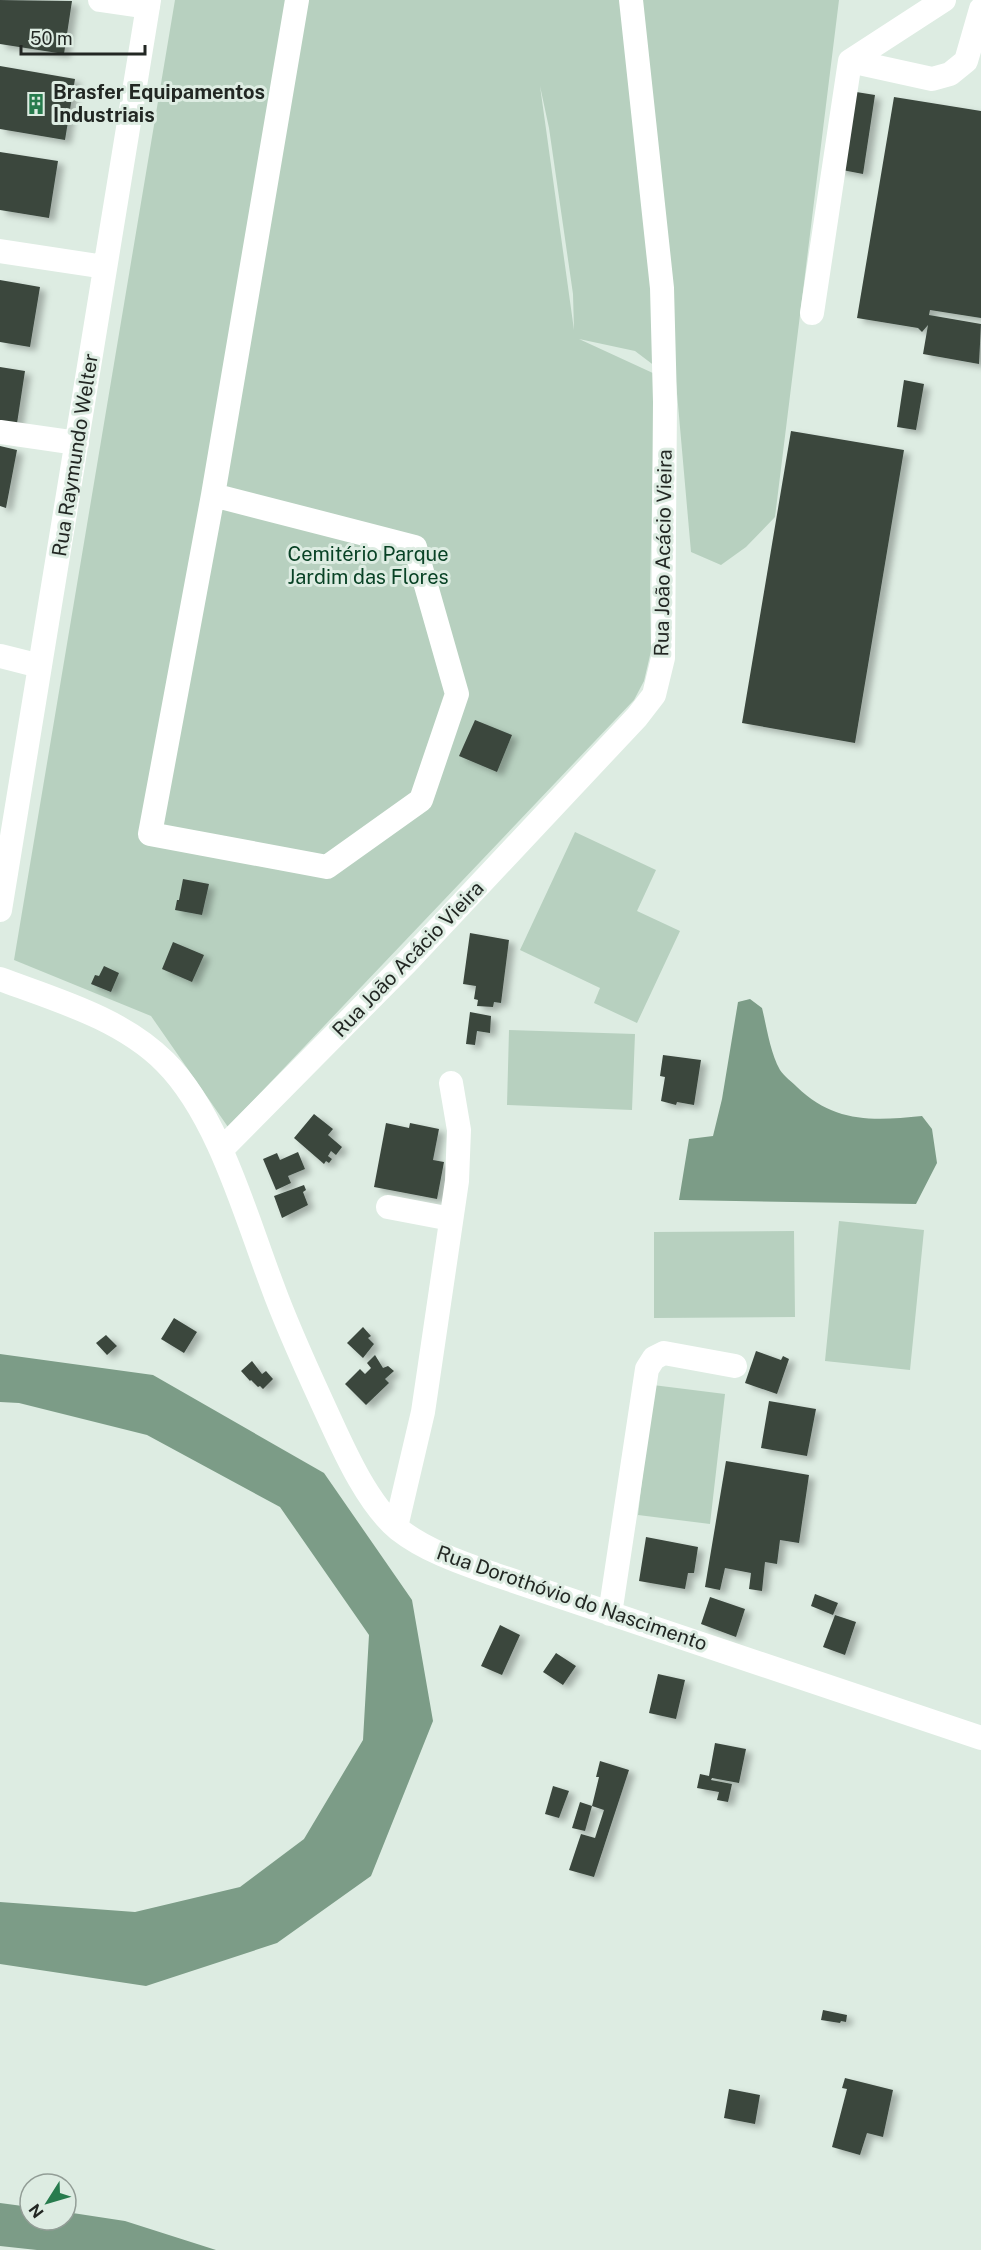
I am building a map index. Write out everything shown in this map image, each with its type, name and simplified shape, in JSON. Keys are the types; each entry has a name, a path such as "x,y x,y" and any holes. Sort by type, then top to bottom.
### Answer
{"street":[{"path":"100,0 148,4"},
{"path":"213,495 415,547 457,694 421,800 327,867 150,834 213,495 297,0"},
{"name":"Rua João Acácio Vieira","path":"220,1150 407,962 637,717 654,695 663,658 665,596 662,288 631,0"},
{"path":"812,313 850,61 944,0"},
{"name":"Rua Raymundo Welter","path":"0,910 148,4"},
{"path":"850,61 932,79 950,74 966,61 981,9"},
{"path":"0,251 105,267"},
{"path":"0,432 76,443"},
{"path":"0,656 40,666"},
{"name":"Rua Dorothóvio do Nascimento","path":"0,979 92,1014 149,1048 164,1061 191,1093 220,1150 288,1328 350,1464 378,1506 396,1527 428,1547 462,1563 981,1738"},
{"path":"396,1527 423,1412 457,1181 459,1130 451,1083"},
{"path":"388,1207 452,1219"},
{"path":"610,1614 647,1369 654,1358 664,1353 735,1366"}],"green space":[{"name":"Cemitério Parque Jardim das Flores","path":"175,0 839,0 775,517 746,547 721,565 691,552 676,382 635,351 579,339 655,374 650,588 651,651 644,681 634,700 228,1127 151,1016 14,960","holes":["540,86 549,128 573,294 574,330"]},
{"path":"575,832 656,870 637,911 680,931 637,1023 594,1003 600,988 520,950"},
{"path":"509,1030 635,1034 632,1110 507,1105"},
{"path":"839,1221 924,1230 910,1370 825,1361"},
{"path":"794,1231 795,1317 654,1318 654,1232"},
{"path":"653,1385 725,1394 710,1524 638,1515"}],"shaded area":[{"path":"750,999 762,1008 771,1048 780,1070 811,1099 825,1107 855,1117 887,1119 922,1116 932,1129 937,1163 916,1204 679,1200 689,1139 713,1136 722,1099 738,1002"},
{"path":"0,1354 153,1375 324,1473 412,1600 433,1721 371,1876 277,1943 146,1986 0,1964 0,1902 135,1912 240,1887 304,1839 363,1740 369,1635 280,1507 147,1435 19,1403 0,1402"},
{"path":"0,2203 18,2205 18,2232 78,2232 78,2214 125,2221 216,2250 37,2250 0,2246"}],"building":[{"path":"0,0 72,1 64,54 0,44"},
{"name":"Brasfer Equipamentos Industriais","path":"0,66 75,79 65,140 0,129"},
{"path":"850,91 875,95 863,174 837,169"},
{"path":"894,97 981,111 981,318 930,310 929,315 981,324 979,364 923,354 928,325 922,332 918,328 857,318"},
{"path":"0,152 58,161 49,218 0,210"},
{"path":"0,280 40,287 30,347 0,342"},
{"path":"0,367 25,371 16,430 0,428"},
{"path":"904,380 924,384 916,430 897,427"},
{"path":"791,431 904,450 855,743 742,723"},
{"path":"0,446 17,450 6,508 0,506"},
{"path":"475,720 512,735 497,772 459,756"},
{"path":"183,879 209,884 202,915 175,910"},
{"path":"470,933 509,940 501,1003 494,1002 493,1007 477,1006 478,1000 474,999 476,986 463,984"},
{"path":"173,942 204,955 192,982 162,969"},
{"path":"104,966 119,973 111,992 91,984 95,975 99,976"},
{"path":"470,1012 491,1016 490,1033 477,1031 475,1045 466,1044"},
{"path":"663,1055 701,1060 694,1105 677,1102 676,1105 661,1101 665,1077 660,1076"},
{"path":"314,1114 333,1129 328,1135 342,1147 336,1155 331,1151 328,1156 332,1159 329,1163 326,1161 324,1164 294,1138"},
{"path":"386,1123 409,1128 410,1123 439,1129 433,1160 444,1162 437,1199 374,1187"},
{"path":"298,1152 305,1169 288,1176 291,1183 276,1190 263,1159 277,1153 280,1160"},
{"path":"304,1185 306,1190 303,1192 308,1205 282,1218 274,1196"},
{"path":"174,1318 197,1332 184,1353 161,1339"},
{"path":"363,1327 371,1336 368,1338 374,1344 363,1358 347,1343"},
{"path":"106,1335 117,1346 107,1355 96,1343"},
{"path":"756,1351 781,1360 783,1356 789,1359 777,1394 745,1383"},
{"path":"375,1355 383,1368 388,1366 394,1371 385,1379 389,1383 366,1405 345,1384 360,1369 365,1374 371,1368 367,1363"},
{"path":"252,1361 262,1374 266,1371 273,1379 263,1389 250,1381 241,1371"},
{"path":"769,1401 816,1409 807,1456 761,1448"},
{"path":"726,1461 809,1475 799,1543 780,1540 777,1564 765,1562 762,1591 749,1589 751,1573 725,1568 720,1590 705,1587"},
{"path":"646,1537 698,1547 694,1573 688,1573 685,1589 639,1581"},
{"path":"815,1594 838,1603 833,1615 811,1606"},
{"path":"710,1597 745,1609 736,1637 701,1624"},
{"path":"835,1615 856,1622 845,1655 823,1647"},
{"path":"500,1625 520,1635 502,1675 481,1666"},
{"path":"556,1653 576,1666 563,1685 543,1672"},
{"path":"658,1674 685,1680 676,1719 649,1713"},
{"path":"715,1743 746,1749 739,1783 712,1778 711,1780 732,1784 728,1802 717,1800 719,1792 697,1788 700,1774 709,1776"},
{"path":"600,1761 629,1770 594,1877 569,1870 581,1834 595,1838 604,1810 592,1806 599,1777 596,1777"},
{"path":"553,1786 569,1791 559,1818 545,1814"},
{"path":"580,1802 592,1806 585,1831 572,1828"},
{"path":"823,2010 847,2015 846,2022 821,2020"},
{"path":"845,2078 893,2090 883,2137 867,2133 860,2155 832,2147 847,2089 842,2088"},
{"path":"729,2089 760,2095 755,2124 724,2118"}],"place":[{"name":"Brasfer Equipamentos Industriais","path":"36,104"}]}
